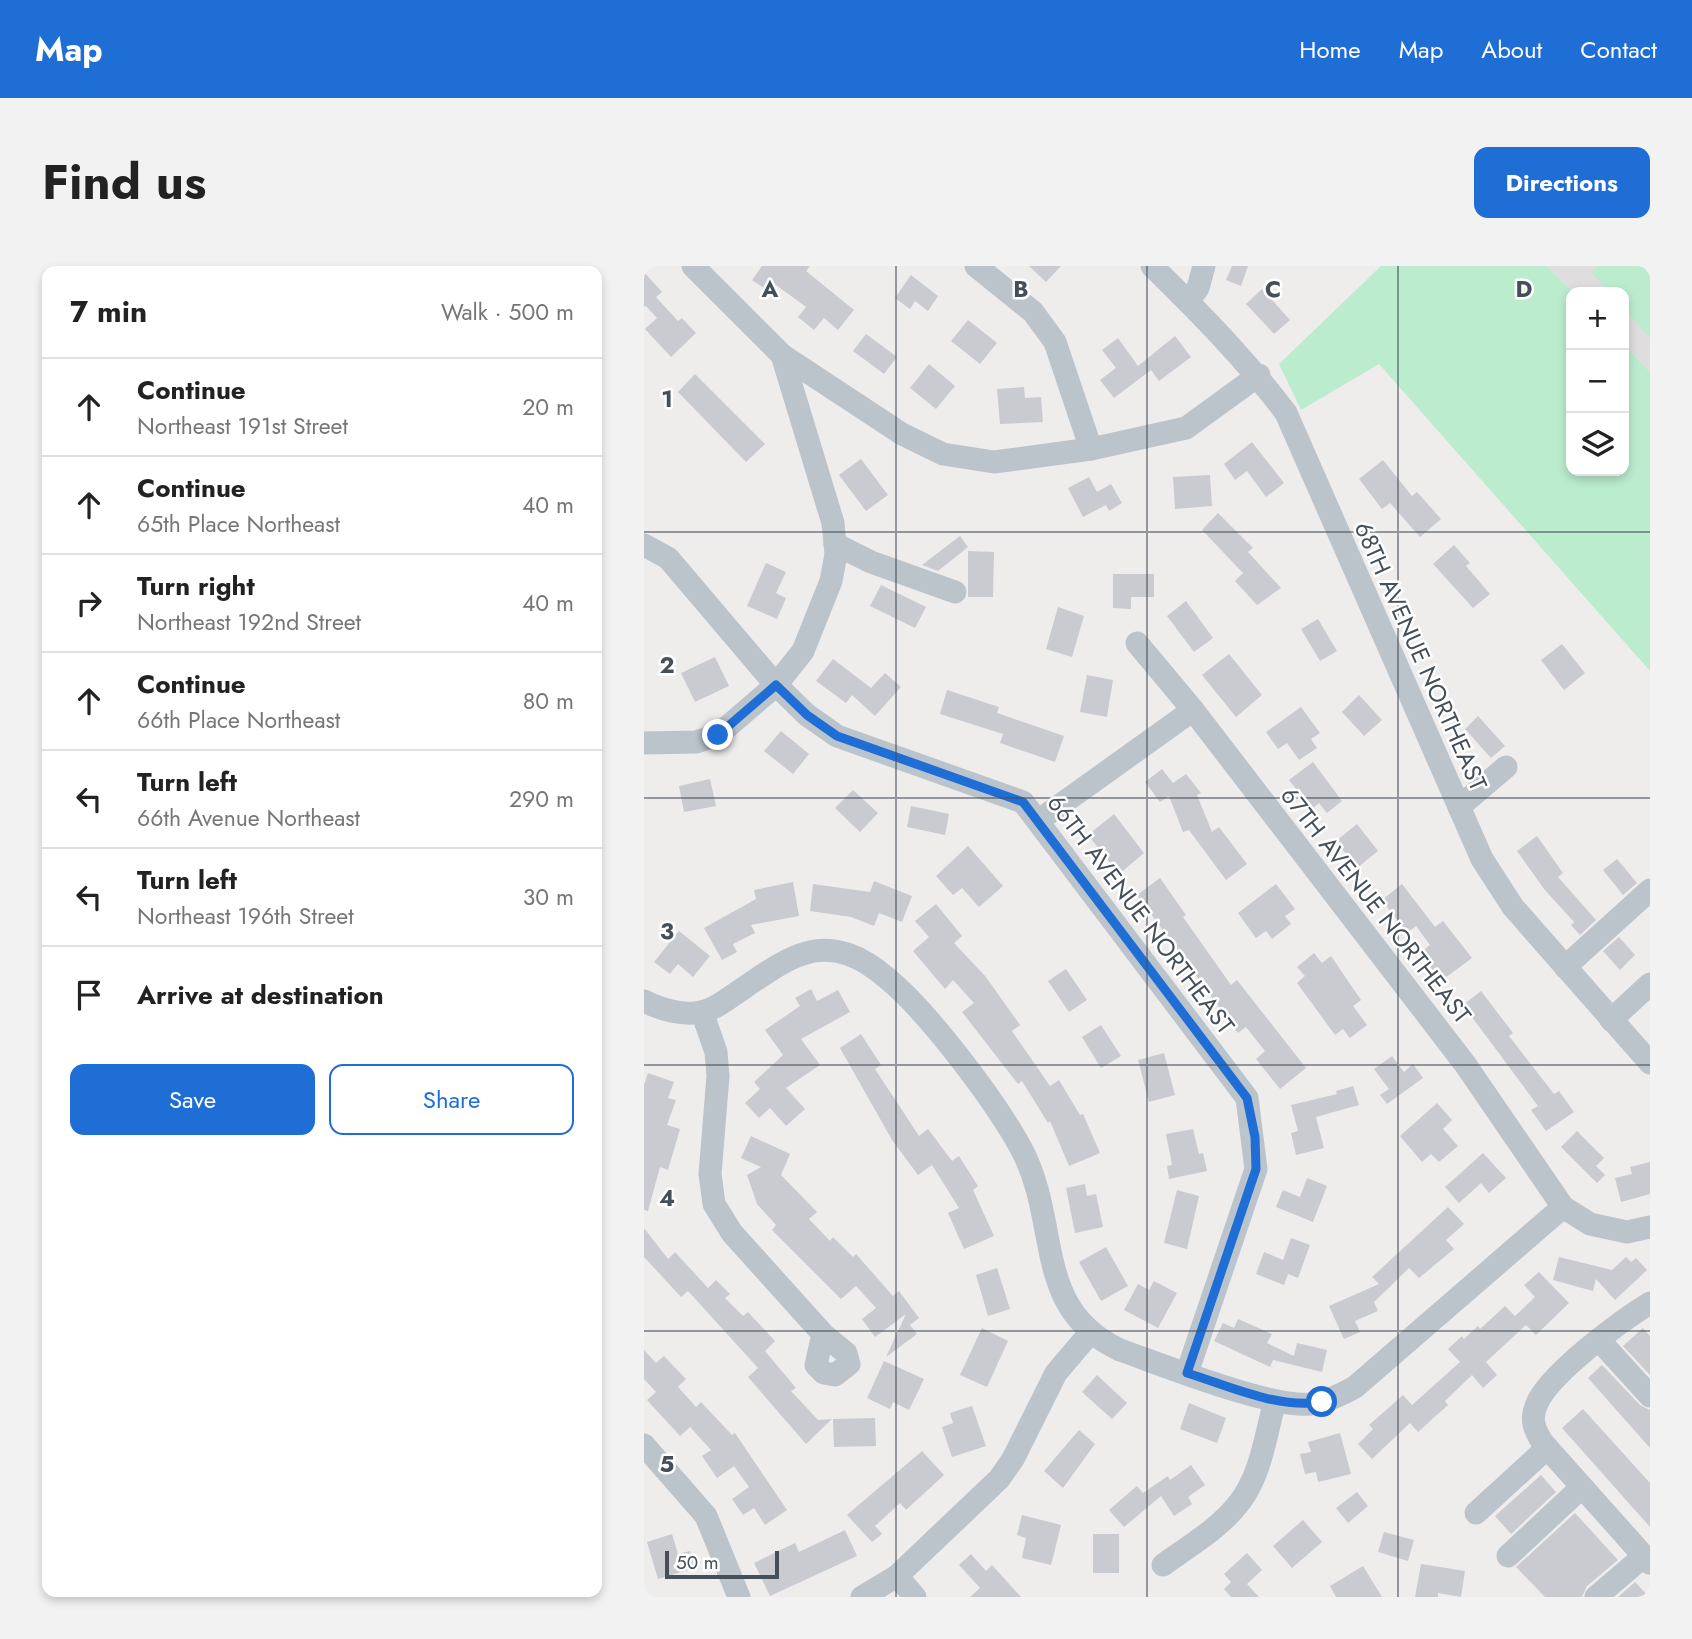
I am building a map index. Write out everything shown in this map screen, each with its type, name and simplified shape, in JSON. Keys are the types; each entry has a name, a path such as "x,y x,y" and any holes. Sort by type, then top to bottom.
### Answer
{"street":[{"path":"693,266 782,355 902,434 943,454 994,462 1091,449 1186,428 1259,376"},
{"path":"976,266 1033,312 1055,342 1091,449"},
{"name":"68TH AVENUE NORTHEAST","path":"1152,266 1259,376 1286,413 1482,859 1513,907 1650,1063"},
{"path":"1188,301 1198,288 1204,266"},
{"path":"644,743 696,742 718,735 776,685 803,651 820,612 831,581 835,544 832,523 782,355"},
{"path":"835,544 871,562 955,592"},
{"name":"66TH AVENUE NORTHEAST","path":"644,545 668,558 776,685 807,715 837,736 997,790 1023,802 1247,1098 1255,1137 1256,1169 1187,1373"},
{"name":"67TH AVENUE NORTHEAST","path":"1137,643 1193,710 1465,1064 1563,1207"},
{"path":"1038,821 1193,710"},
{"path":"1459,807 1506,767"},
{"path":"1565,967 1650,890"},
{"path":"644,1001 682,1013 702,1012 723,1002 771,967 802,952 828,950 850,956 889,980 923,1016 975,1080 1021,1149 1036,1186 1061,1293 1069,1310 1090,1333 1120,1350 1275,1401 1308,1404 1322,1402 1355,1387 1563,1207 1590,1224 1614,1230 1627,1232 1650,1227"},
{"path":"1611,1020 1650,985"},
{"path":"702,1012 716,1052 718,1076 710,1174 714,1205 732,1233 823,1334"},
{"path":"1596,1597 1647,1559 1547,1448 1532,1422 1535,1406 1549,1385 1600,1340 1650,1303"},
{"path":"862,1597 897,1576 999,1479 1020,1447 1056,1373 1090,1333"},
{"path":"1600,1340 1650,1396"},
{"path":"1163,1565 1217,1525 1241,1502 1255,1473 1275,1401"},
{"path":"644,1446 706,1516 739,1597"},
{"path":"1476,1513 1547,1448"},
{"path":"1508,1556 1583,1487"},
{"path":"897,1576 915,1597"}],"shaded area":[{"path":"1547,266 1650,266 1650,372 1629,350 1629,287 1568,287"}],"green space":[{"path":"1381,266 1547,266 1568,287 1566,476 1629,476 1629,350 1650,372 1650,671 1379,364 1301,410 1279,364"},
{"path":"1598,266 1650,266 1650,338 1629,315 1629,287 1604,287 1591,272"}],"building":[{"path":"762,266 810,266 806,271 854,310 838,330 824,318 814,330 798,317 806,307 772,282 767,290 752,280"},
{"path":"1029,266 1061,266 1046,282"},
{"path":"1232,266 1248,266 1241,286 1226,280"},
{"path":"644,272 662,292 656,297 678,321 682,318 696,333 671,357 645,329 657,318 644,307"},
{"path":"911,275 938,296 928,311 915,301 910,309 895,298"},
{"path":"1262,289 1290,320 1274,334 1246,304"},
{"path":"968,320 997,343 980,364 951,341"},
{"path":"866,334 897,357 884,374 853,351"},
{"path":"1175,336 1191,357 1159,381 1151,370 1114,398 1100,380 1116,368 1102,350 1118,338 1138,366"},
{"path":"929,364 955,386 936,409 910,388"},
{"path":"695,374 765,444 746,462 678,392"},
{"path":"1024,387 1025,398 1041,397 1043,422 1000,424 997,389"},
{"path":"1252,442 1284,483 1266,497 1247,471 1235,480 1224,464"},
{"path":"861,459 888,495 866,511 839,475"},
{"path":"1383,460 1412,496 1417,492 1441,519 1420,537 1390,503 1382,509 1359,479"},
{"path":"1210,475 1212,506 1175,509 1173,477"},
{"path":"1089,477 1097,492 1111,484 1122,503 1109,511 1106,505 1083,517 1068,488"},
{"path":"1218,513 1253,548 1248,552 1281,588 1257,605 1235,581 1243,573 1202,530"},
{"path":"960,536 968,547 938,571 922,565"},
{"path":"1454,545 1470,563 1466,566 1490,594 1473,608 1433,564"},
{"path":"968,551 994,552 993,597 968,597"},
{"path":"766,563 786,572 776,593 786,598 777,619 747,606"},
{"path":"1113,574 1154,574 1154,597 1131,597 1131,609 1113,608"},
{"path":"881,585 926,607 915,628 870,606"},
{"path":"1186,601 1213,638 1194,652 1167,616"},
{"path":"1058,607 1084,616 1072,657 1046,649"},
{"path":"1318,619 1337,651 1320,661 1301,629"},
{"path":"1562,644 1585,673 1564,690 1541,660"},
{"path":"1229,654 1262,695 1236,717 1202,675"},
{"path":"715,657 729,686 695,702 681,673"},
{"path":"833,659 871,688 885,673 901,687 875,716 852,695 846,703 816,681"},
{"path":"1087,675 1113,680 1107,717 1080,712"},
{"path":"947,690 999,707 997,713 1064,736 1055,762 1000,743 1003,734 940,714"},
{"path":"1359,695 1382,720 1364,736 1342,712"},
{"path":"1301,707 1320,733 1311,739 1317,748 1299,760 1287,743 1278,749 1266,732"},
{"path":"1478,716 1505,746 1491,758 1465,729"},
{"path":"781,731 809,754 793,774 764,751"},
{"path":"1313,762 1342,801 1327,813 1319,803 1312,809 1289,780"},
{"path":"1162,769 1173,783 1186,774 1201,793 1197,795 1212,832 1219,827 1247,864 1226,880 1189,830 1183,832 1169,796 1160,802 1145,782"},
{"path":"710,779 716,806 684,812 679,786"},
{"path":"853,790 878,813 860,832 835,808"},
{"path":"911,806 949,814 945,835 907,827"},
{"path":"1114,814 1144,853 1119,874 1088,835"},
{"path":"1357,824 1378,851 1357,868 1336,841"},
{"path":"1537,836 1563,873 1558,877 1596,920 1580,935 1571,925 1574,922 1544,889 1517,851"},
{"path":"968,846 1003,886 979,907 962,888 953,895 936,876"},
{"path":"1617,859 1637,883 1623,895 1603,870"},
{"path":"1160,878 1186,915 1183,917 1231,985 1237,980 1306,1068 1280,1089 1256,1059 1265,1051 1246,1027 1238,1033 1137,895"},
{"path":"874,881 912,896 902,922 879,913 874,926 851,917 810,911 813,884 870,892"},
{"path":"793,882 799,916 751,925 755,933 733,944 737,952 722,960 704,928 756,899 754,890"},
{"path":"1276,884 1295,909 1285,916 1291,924 1272,939 1266,931 1256,938 1238,913"},
{"path":"1402,884 1435,927 1443,921 1472,958 1441,981 1420,953 1430,945 1416,926 1407,933 1382,900"},
{"path":"936,904 962,936 954,943 986,977 1020,1025 1012,1031 1050,1086 1059,1080 1080,1115 1083,1114 1100,1153 1069,1166 1050,1121 1048,1123 1022,1081 1018,1084 962,1012 974,1003 953,980 945,989 913,951 929,937 915,921"},
{"path":"679,931 710,956 693,977 678,964 670,974 654,962"},
{"path":"1619,937 1635,955 1620,970 1603,951"},
{"path":"1314,953 1322,963 1331,956 1361,1000 1353,1006 1367,1025 1350,1038 1343,1029 1335,1035 1297,983 1305,976 1297,967"},
{"path":"1066,969 1087,1000 1069,1012 1048,981"},
{"path":"811,989 817,1001 838,990 850,1012 801,1039 820,1065 786,1088 805,1109 786,1126 770,1108 759,1118 745,1103 760,1089 754,1082 783,1055 765,1030 800,1006 795,998"},
{"path":"1481,991 1513,1033 1509,1036 1554,1094 1559,1091 1574,1112 1546,1131 1531,1110 1538,1106 1463,1005"},
{"path":"1101,1025 1121,1056 1101,1068 1082,1037"},
{"path":"861,1034 881,1065 875,1069 919,1136 928,1129 952,1161 959,1156 978,1186 973,1190 994,1236 964,1249 948,1213 959,1208 932,1165 918,1175 892,1140 840,1048"},
{"path":"1164,1053 1175,1095 1149,1102 1138,1060"},
{"path":"1392,1056 1404,1072 1413,1064 1423,1078 1387,1104 1380,1095 1389,1089 1374,1069"},
{"path":"648,1073 674,1082 668,1098 676,1100 667,1125 680,1129 668,1170 660,1167 648,1211 644,1210 644,1085"},
{"path":"1353,1086 1359,1105 1316,1117 1324,1148 1296,1155 1291,1133 1298,1131 1291,1105 1337,1094 1336,1091"},
{"path":"1437,1103 1452,1120 1443,1129 1458,1146 1439,1162 1431,1154 1422,1162 1400,1136"},
{"path":"1193,1129 1199,1154 1203,1153 1207,1171 1169,1179 1167,1166 1172,1165 1166,1134"},
{"path":"1577,1131 1604,1158 1596,1166 1605,1175 1597,1183 1561,1147"},
{"path":"751,1136 790,1154 781,1175 817,1212 809,1219 830,1241 833,1237 853,1257 856,1254 893,1296 899,1291 919,1318 910,1325 917,1334 886,1357 906,1314 875,1337 862,1319 876,1308 856,1286 841,1299 772,1230 776,1225 757,1204 747,1175 761,1167 741,1158"},
{"path":"1483,1153 1506,1178 1489,1193 1481,1183 1459,1203 1445,1187"},
{"path":"1650,1162 1650,1194 1621,1202 1615,1178 1632,1174 1630,1167"},
{"path":"1307,1178 1327,1186 1313,1222 1276,1207 1283,1190 1300,1197"},
{"path":"1085,1184 1087,1196 1096,1194 1103,1227 1075,1233 1066,1188"},
{"path":"1177,1190 1199,1196 1187,1249 1164,1243"},
{"path":"1448,1207 1464,1224 1446,1240 1454,1249 1419,1278 1409,1268 1374,1302 1378,1311 1355,1321 1360,1332 1344,1339 1329,1306 1379,1284 1372,1277"},
{"path":"644,1228 668,1259 675,1252 708,1288 716,1280 730,1294 725,1298 743,1316 748,1312 775,1341 765,1351 796,1388 791,1391 818,1420 832,1419 806,1444 748,1377 758,1368 688,1291 681,1297 644,1257"},
{"path":"1291,1238 1310,1245 1298,1278 1288,1274 1284,1285 1256,1274 1264,1252 1283,1260"},
{"path":"1106,1247 1128,1286 1101,1301 1079,1262"},
{"path":"1559,1257 1612,1270 1626,1257 1631,1262 1636,1258 1647,1270 1615,1300 1596,1279 1593,1291 1553,1280"},
{"path":"997,1268 1010,1309 988,1316 976,1275"},
{"path":"1539,1272 1569,1303 1536,1335 1526,1325 1486,1362 1497,1375 1483,1388 1472,1375 1445,1401 1448,1405 1418,1432 1410,1423 1372,1459 1358,1444 1373,1429 1369,1425 1403,1395 1412,1405 1460,1362 1448,1349 1462,1336 1464,1339 1478,1326 1480,1329 1505,1306 1515,1316 1535,1297 1524,1285"},
{"path":"1154,1281 1177,1293 1158,1328 1124,1310 1138,1284 1149,1290"},
{"path":"1238,1319 1272,1334 1267,1343 1294,1356 1297,1343 1327,1350 1322,1372 1273,1360 1270,1367 1214,1341 1223,1323 1234,1328"},
{"path":"982,1328 1008,1341 987,1387 960,1375"},
{"path":"1643,1328 1650,1336 1650,1375 1623,1346"},
{"path":"644,1350 656,1363 664,1356 686,1379 678,1387 696,1407 701,1402 732,1435 735,1433 787,1510 765,1525 754,1508 743,1515 732,1499 749,1487 734,1466 717,1478 702,1456 711,1450 690,1427 680,1436 647,1400 656,1392 644,1379"},
{"path":"884,1361 924,1379 909,1410 893,1402 890,1409 867,1398"},
{"path":"1602,1365 1640,1405 1650,1410 1650,1448 1588,1378"},
{"path":"1097,1375 1127,1403 1112,1419 1082,1392"},
{"path":"1189,1403 1226,1418 1217,1443 1180,1429"},
{"path":"972,1406 986,1446 952,1457 942,1427 953,1423 950,1413"},
{"path":"1583,1409 1650,1483 1650,1527 1562,1428"},
{"path":"875,1418 876,1446 834,1447 833,1419"},
{"path":"1079,1430 1095,1444 1063,1488 1044,1471"},
{"path":"1340,1433 1351,1474 1318,1482 1316,1472 1305,1474 1300,1454 1311,1452 1308,1442"},
{"path":"922,1451 944,1475 906,1510 900,1503 875,1526 882,1534 872,1542 847,1515"},
{"path":"1191,1465 1205,1485 1188,1497 1192,1504 1174,1516 1161,1496 1124,1527 1109,1510 1137,1486 1143,1493 1168,1476 1170,1480"},
{"path":"1541,1475 1556,1492 1511,1534 1495,1516"},
{"path":"1357,1492 1368,1506 1348,1523 1336,1508"},
{"path":"1575,1513 1618,1560 1587,1586 1582,1597 1545,1597 1516,1567"},
{"path":"1022,1515 1061,1525 1051,1565 1022,1558 1026,1538 1017,1535"},
{"path":"1303,1520 1322,1542 1292,1568 1273,1546"},
{"path":"845,1530 857,1556 770,1596 754,1563 795,1543 799,1552"},
{"path":"1384,1532 1414,1540 1408,1561 1378,1552"},
{"path":"672,1534 678,1554 690,1551 695,1568 658,1579 647,1542"},
{"path":"1093,1534 1119,1534 1119,1573 1093,1573"},
{"path":"1247,1553 1262,1570 1247,1584 1259,1597 1231,1597 1224,1589 1231,1582 1224,1574"},
{"path":"971,1554 986,1571 992,1565 1021,1597 970,1597 980,1588 959,1565"},
{"path":"1421,1564 1465,1571 1461,1597 1438,1593 1438,1597 1415,1597"},
{"path":"1363,1566 1382,1597 1336,1597 1330,1586"},
{"path":"1635,1582 1649,1597 1618,1597"}],"route":[{"path":"718,735 776,685 807,715 837,736 997,790 1023,802 1247,1098 1255,1137 1256,1169 1187,1373 1275,1401 1308,1404 1322,1402"}]}
